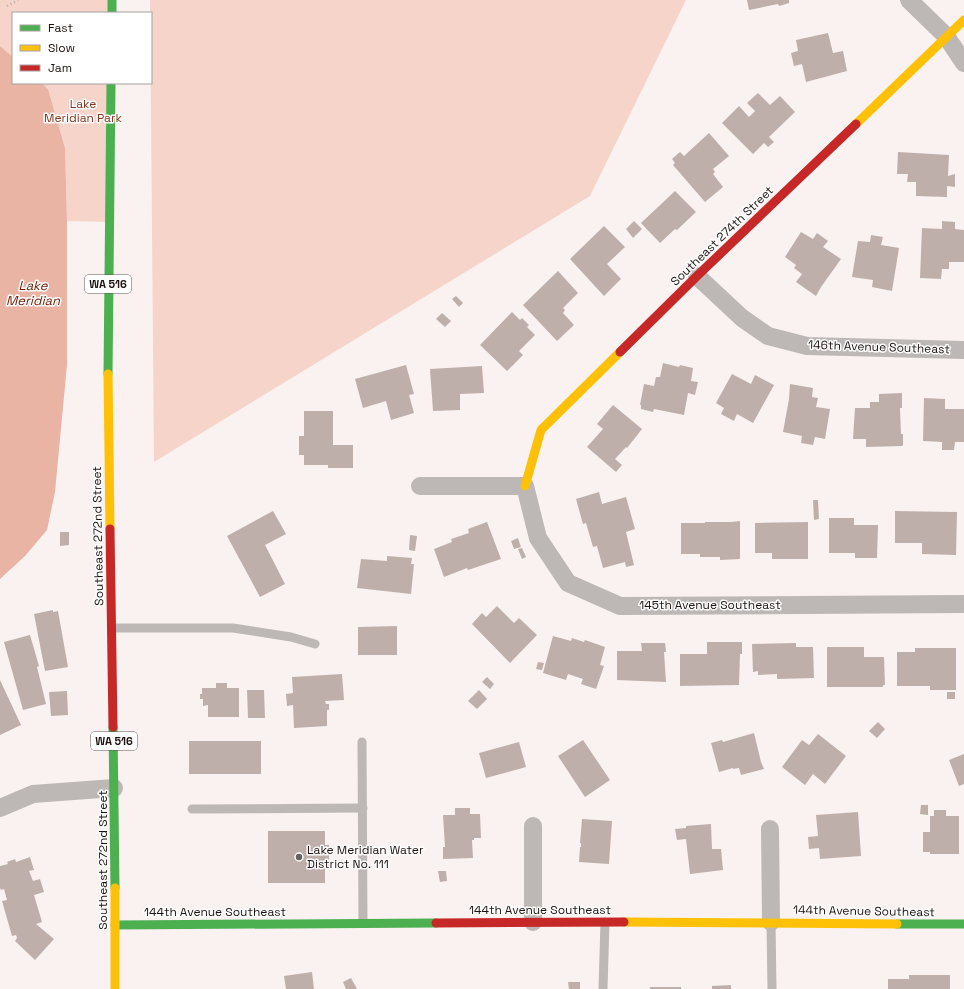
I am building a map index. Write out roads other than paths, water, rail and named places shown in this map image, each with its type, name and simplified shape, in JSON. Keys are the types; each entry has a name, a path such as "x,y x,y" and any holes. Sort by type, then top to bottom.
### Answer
{"street":[{"path":"112,0 112,12"},
{"path":"909,0 946,36 964,63"},
{"name":"Southeast 274th Street","path":"525,486 541,430 697,276 964,20"},
{"name":"Southeast 272nd Street","path":"111,84 108,230 109,476 114,788 115,989"},
{"name":"146th Avenue Southeast","path":"697,276 742,318 768,336 807,346 964,350"},
{"path":"420,486 525,486"},
{"name":"145th Avenue Southeast","path":"525,486 538,538 568,583 620,606 964,604"},
{"path":"0,808 32,794 114,788"},
{"path":"533,922 534,826"},
{"path":"770,829 771,922"},
{"name":"144th Avenue Southeast","path":"115,924 533,922 964,924"}],"lane":[{"path":"112,628 232,628 291,637 315,644"},
{"path":"362,742 363,923"},
{"path":"192,809 363,808"},
{"path":"603,989 605,922"},
{"path":"771,922 772,989"}],"water":[{"name":"Lake Meridian","path":"0,46 12,56 12,84 43,84 48,89 65,148 67,221 67,365 55,492 47,530 25,556 0,579"}],"place":[{"name":"Lake Meridian Water District No. 111","path":"299,857"}],"park label":[{"name":"Lake Meridian Park","path":"83,111"}]}
